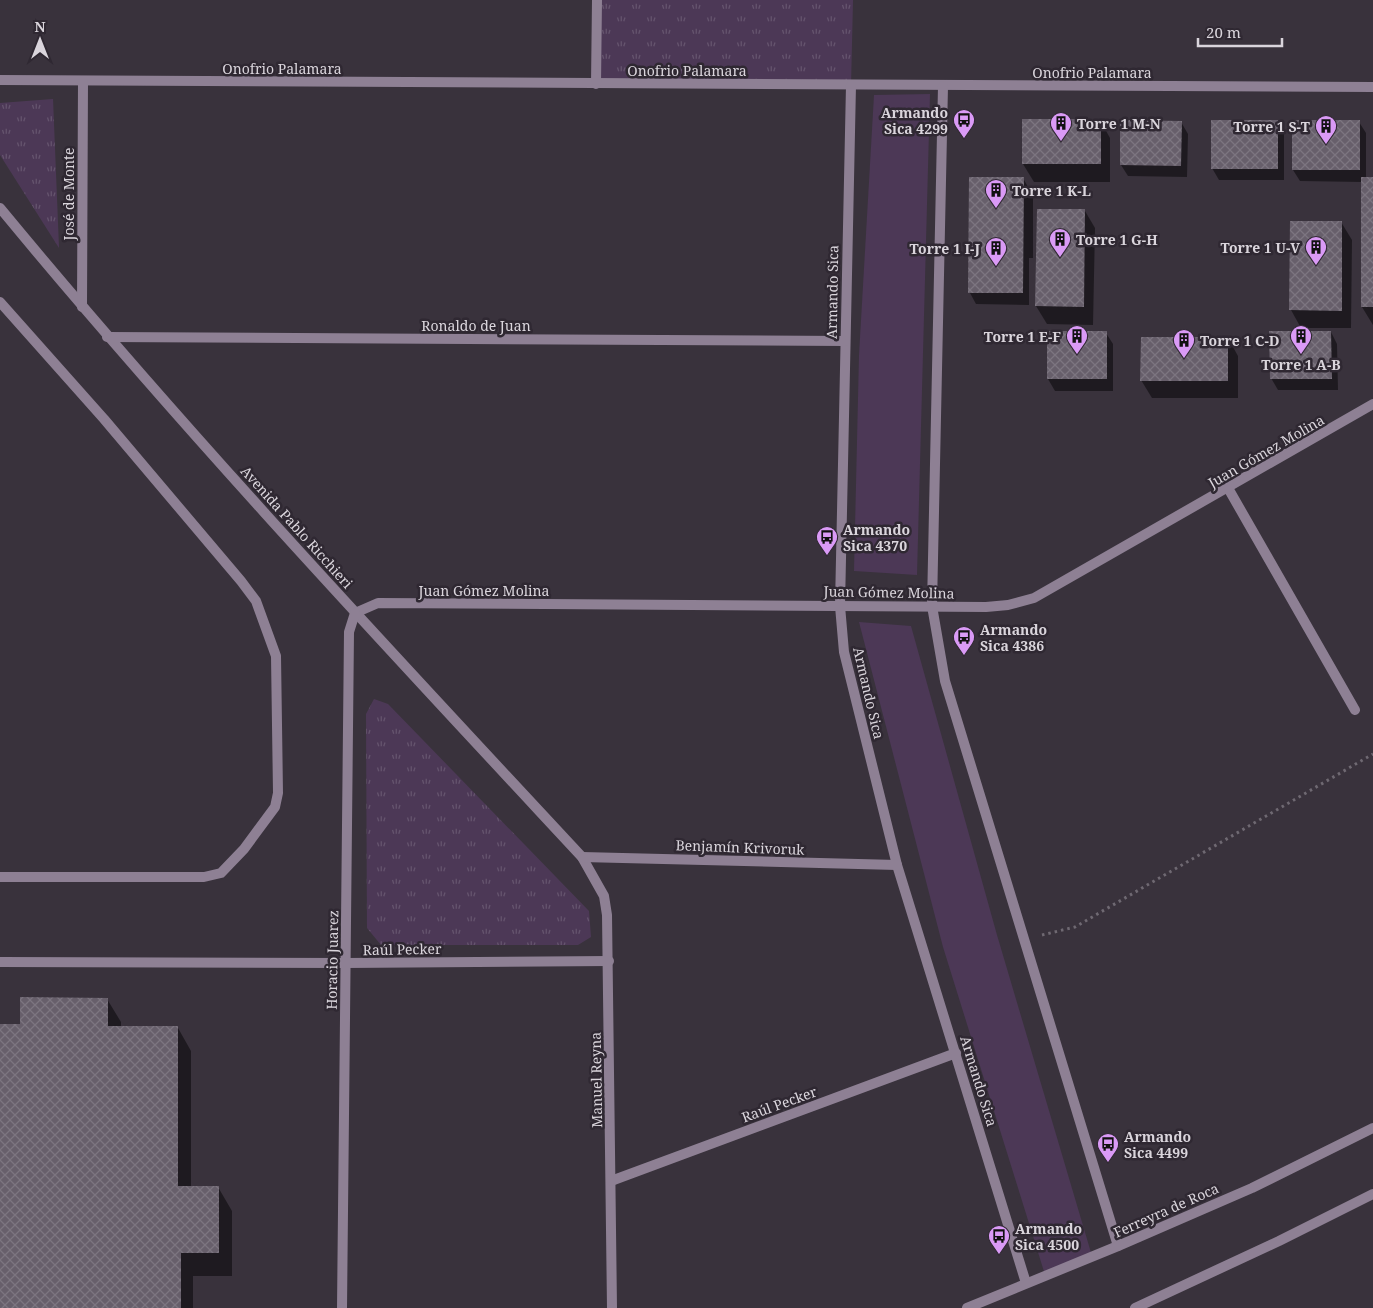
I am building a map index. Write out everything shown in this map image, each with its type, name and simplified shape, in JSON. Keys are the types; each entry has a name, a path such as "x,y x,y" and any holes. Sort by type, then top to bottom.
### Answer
{"street":[{"path":"596,84 597,0"},
{"name":"Onofrio Palamara","path":"0,80 1373,87"},
{"name":"José de Monte","path":"82,307 83,81"},
{"name":"Armando Sica","path":"851,85 840,606 844,652 897,865 1026,1283"},
{"path":"942,86 932,606 945,681 1118,1246"},
{"name":"Avenida Pablo Ricchieri","path":"0,208 107,337 355,613 582,857"},
{"path":"0,302 104,419 241,581 256,602 276,656 278,793 275,808 244,849 221,873 204,877 0,877"},
{"name":"Ronaldo de Juan","path":"107,337 845,341"},
{"name":"Juan Gómez Molina","path":"355,613 378,603 932,606 986,608 1008,605 1034,598 1373,404"},
{"path":"1228,488 1355,710"},
{"name":"Horacio Juarez","path":"342,1308 349,632 355,613"},
{"name":"Benjamín Krivoruk","path":"582,857 897,865"},
{"name":"Manuel Reyna","path":"582,857 604,896 607,915 612,1308"},
{"name":"Raúl Pecker","path":"0,962 345,963 608,961"},
{"name":"Raúl Pecker","path":"611,1181 956,1053"},
{"name":"Ferreyra de Roca","path":"967,1308 1252,1188 1373,1128"},
{"path":"1135,1308 1279,1241 1373,1194"}],"path":[{"path":"1024,940 1075,927 1373,754"}],"green space":[{"path":"597,0 853,0 851,85 596,84"},
{"path":"930,94 917,575 854,571 859,355 874,95"},
{"path":"53,99 59,248 0,155 0,103"},
{"path":"859,622 911,626 997,935 1092,1256 1046,1278 943,947"},
{"path":"374,699 388,704 589,911 591,937 578,945 381,945 367,928 366,714"}],"building":[{"name":"Torre 1 M-N","path":"1022,119 1101,119 1101,164 1022,164"},
{"path":"1120,120 1182,121 1181,166 1120,165"},
{"path":"1211,120 1278,120 1278,169 1211,169"},
{"name":"Torre 1 S-T","path":"1292,120 1360,120 1360,170 1292,170"},
{"path":"969,177 1024,177 1023,293 968,293"},
{"path":"1361,177 1373,177 1373,307 1361,307"},
{"name":"Torre 1 G-H","path":"1037,209 1085,209 1084,307 1035,306"},
{"name":"Torre 1 U-V","path":"1290,221 1342,221 1342,311 1289,310"},
{"name":"Torre 1 E-F","path":"1047,331 1107,331 1107,379 1047,379"},
{"name":"Torre 1 A-B","path":"1269,331 1331,331 1332,379 1270,379"},
{"name":"Torre 1 C-D","path":"1141,337 1228,337 1228,381 1140,381"},
{"path":"20,997 108,998 108,1026 178,1026 178,1186 219,1186 219,1253 181,1253 181,1308 0,1308 0,1024 20,1024"}],"place":[{"name":"Armando Sica 4299","path":"964,139"},
{"name":"Torre 1 M-N","path":"1061,142"},
{"name":"Torre 1 S-T","path":"1326,145"},
{"name":"Torre 1 K-L","path":"996,209"},
{"name":"Torre 1 G-H","path":"1060,258"},
{"name":"Torre 1 U-V","path":"1316,266"},
{"name":"Torre 1 I-J","path":"996,267"},
{"name":"Torre 1 E-F","path":"1077,355"},
{"name":"Torre 1 A-B","path":"1301,355"},
{"name":"Torre 1 C-D","path":"1184,359"},
{"name":"Armando Sica 4370","path":"827,556"},
{"name":"Armando Sica 4386","path":"964,656"},
{"name":"Armando Sica 4499","path":"1108,1163"},
{"name":"Armando Sica 4500","path":"999,1255"}]}
